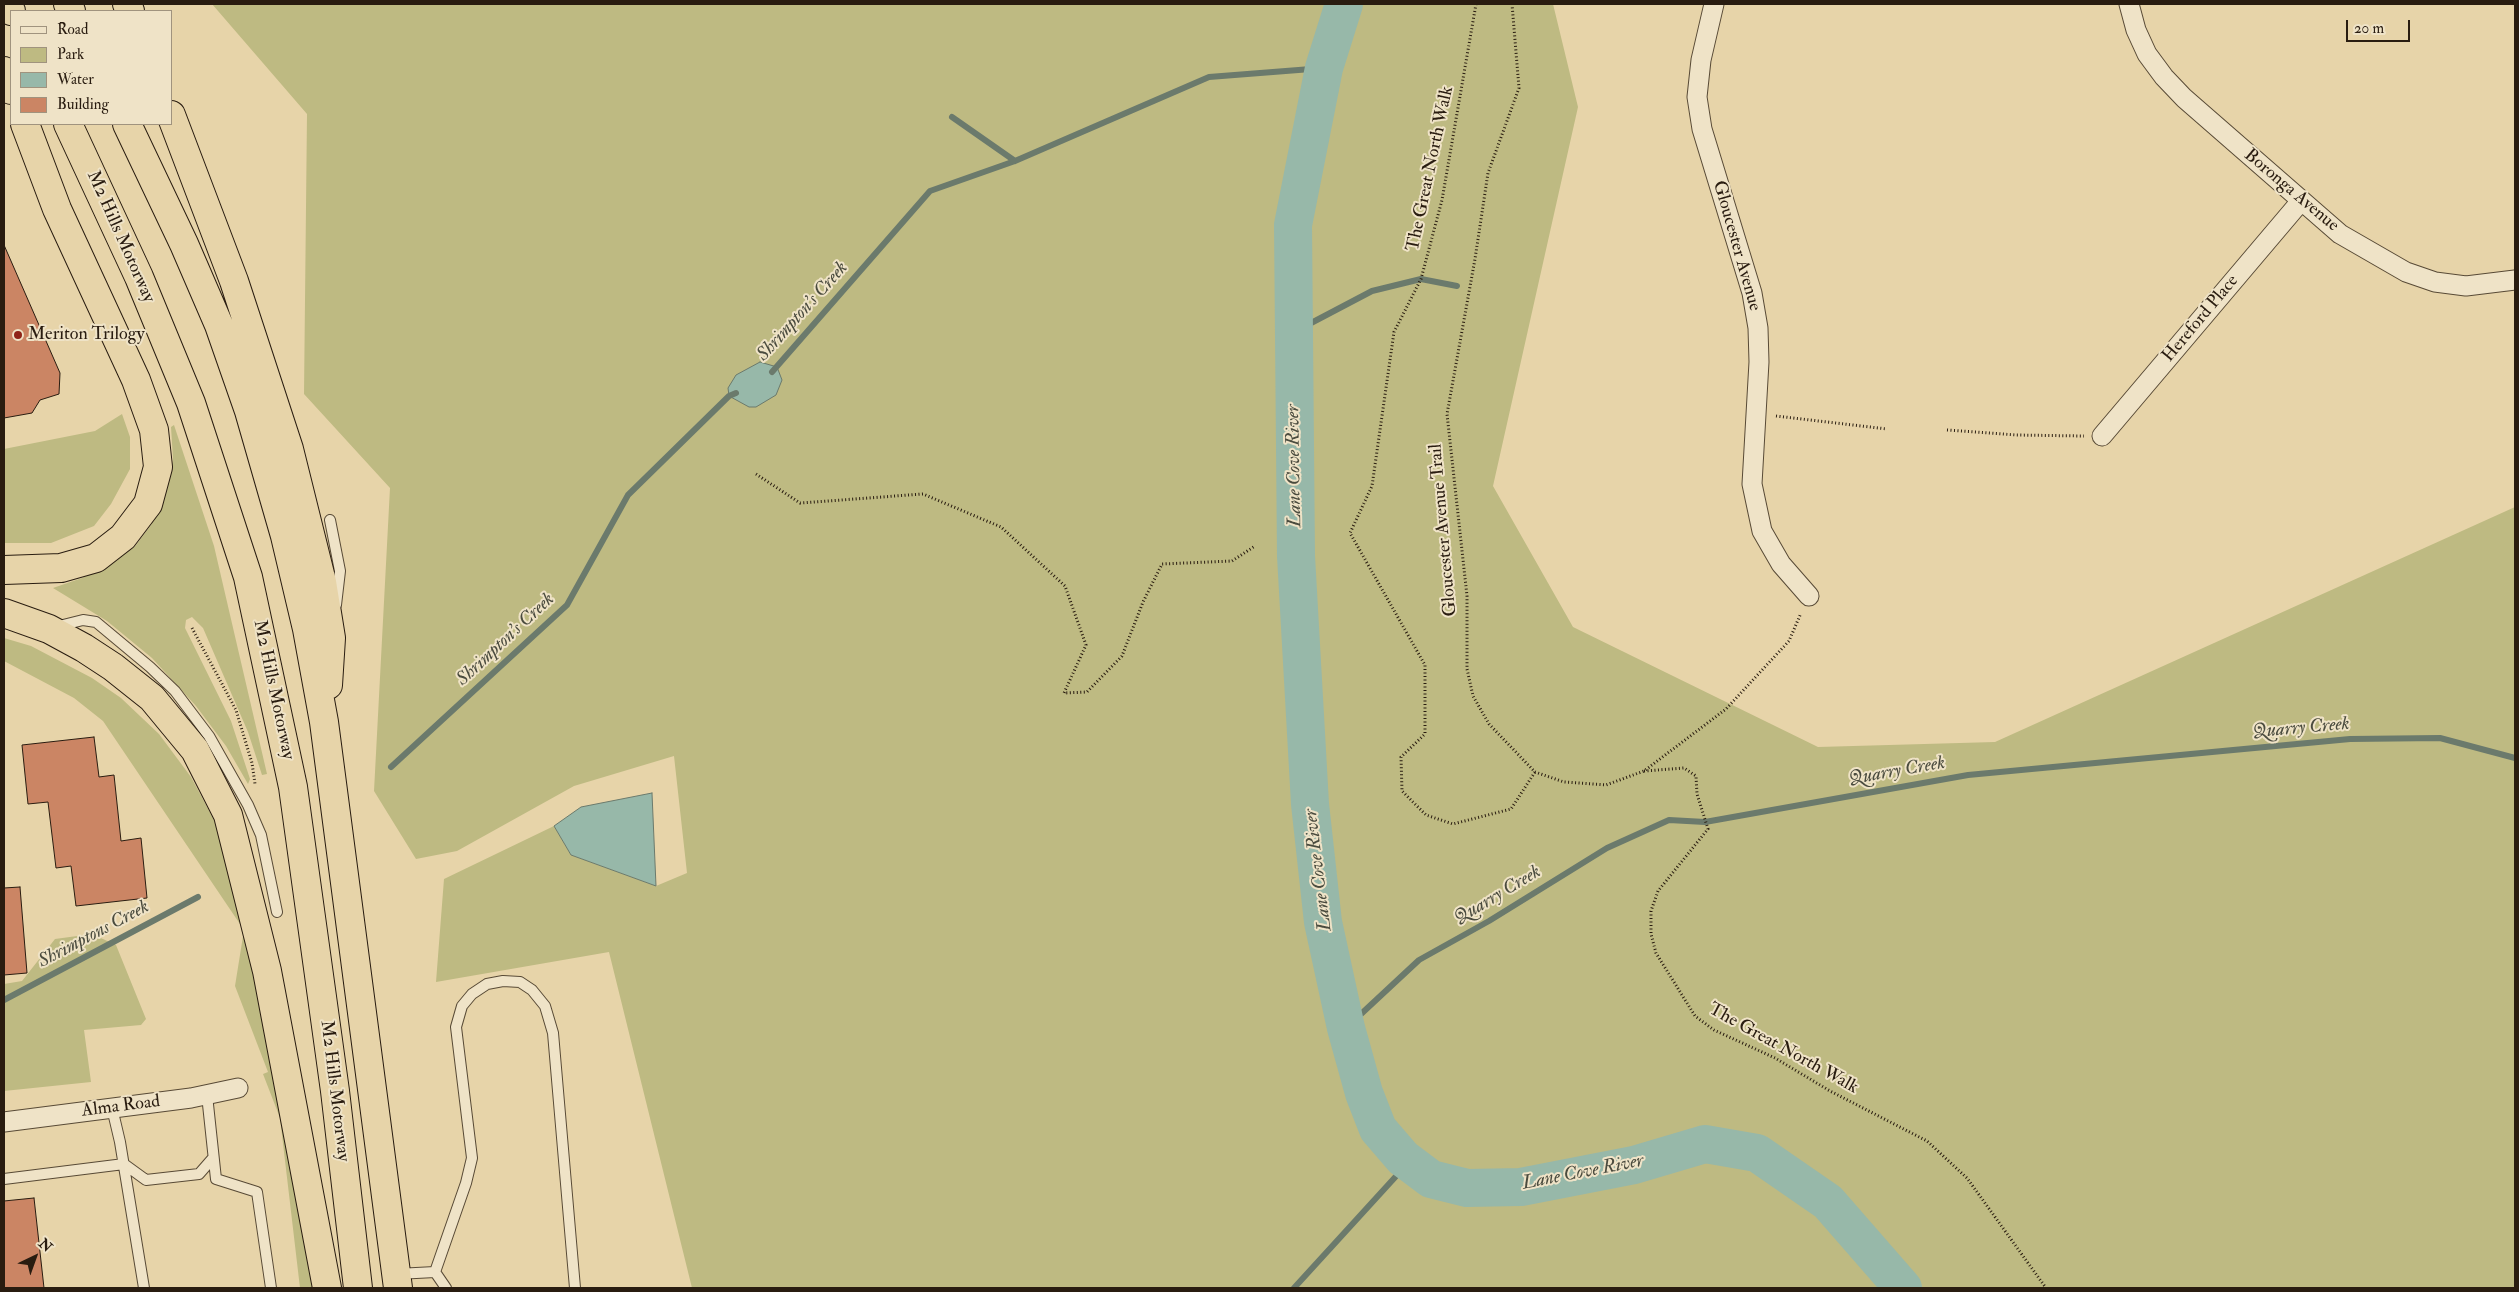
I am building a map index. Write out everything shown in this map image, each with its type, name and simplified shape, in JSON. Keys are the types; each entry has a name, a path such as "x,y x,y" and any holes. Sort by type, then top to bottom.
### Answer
{"highway":[{"path":"4,71 10,87"},
{"path":"172,117 234,280 289,449 322,582 332,638 324,722"},
{"path":"4,570 23,571 62,568 96,558 123,537 148,504 158,467 154,430 136,380 57,209 25,125"},
{"name":"M2 Hills Motorway","path":"68,125 139,277 191,403 248,578 293,787 335,1091 358,1288"},
{"path":"127,125 184,244 219,325 250,411 290,554 308,629 324,722 397,1281"},
{"path":"4,613 49,628 113,667 152,698 195,750 228,815 267,970 327,1288"}],"street":[{"name":"Gloucester Avenue","path":"1714,4 1700,60 1697,97 1702,129 1752,293 1758,328 1752,484 1762,531 1781,564 1809,596"},
{"name":"Boronga Avenue","path":"2129,4 2136,30 2147,54 2164,78 2184,98 2340,234 2406,272 2435,282 2466,286 2515,280"},
{"name":"Hereford Place","path":"2102,436 2301,201"},
{"name":"Alma Road","path":"4,1122 207,1095 238,1088"}],"lane":[{"path":"330,520 340,571 332,638"},
{"path":"49,628 83,620 96,622 150,667 175,691 209,736 248,805 261,835 278,912"},
{"path":"435,1272 466,1184 472,1158 456,1027 462,1006 472,994 487,984 503,981 520,982 532,990 545,1006 553,1033 575,1288"},
{"path":"207,1095 216,1179 257,1192 271,1288"},
{"path":"112,1108 124,1164 144,1288"},
{"path":"4,1180 124,1164 146,1180 199,1174 213,1158"},
{"path":"397,1281 435,1272"},
{"path":"435,1272 446,1288"}],"path":[{"name":"The Great North Walk","path":"1476,4 1442,200 1421,279 1394,332 1372,486 1350,533 1425,665 1425,734 1401,757 1402,791 1426,815 1453,824 1511,809 1535,772"},
{"name":"Gloucester Avenue Trail","path":"1512,4 1519,88 1488,174 1475,259 1446,414 1468,596 1467,669 1473,696 1489,724 1535,772 1564,782 1606,785 1644,771 1726,709 1789,641 1809,596"},
{"path":"1756,413 1887,429"},
{"path":"1947,430 2016,435 2102,436"},
{"path":"756,474 800,504 923,494 1001,527 1065,586 1086,645 1064,693 1087,692 1122,656 1143,602 1162,564 1232,561 1255,546"},
{"path":"192,628 236,710 255,779 255,794 248,805"},
{"name":"The Great North Walk","path":"1644,771 1684,768 1696,776 1697,794 1708,829 1658,891 1651,911 1651,934 1656,953 1695,1016 1714,1030 1775,1058 1830,1091 1927,1141 1967,1178 2046,1288"}],"green space":[{"path":"212,4 1553,4 1578,107 1493,486 1573,627 1818,747 1995,742 2515,507 2515,1288 692,1288 609,952 436,982 444,879 554,826 571,855 656,886 687,873 674,756 574,786 457,851 416,859 374,791 390,488 304,394 307,114"},
{"path":"122,414 130,437 130,469 111,504 94,526 51,543 4,543 4,449 95,431"},
{"path":"174,425 214,546 267,774 262,775 248,732 203,628 192,617 186,620 185,628 231,721 250,779 248,784 226,746 196,706 152,658 107,621 53,588 82,578 109,564 136,545 151,525 167,490 173,459 171,427"},
{"path":"4,638 31,646 92,678 121,698 159,734 191,777 214,820 250,929 316,1288 300,1288 280,1118 263,1074 268,1072 235,986 244,930 103,721 74,698 4,661"},
{"path":"92,934 116,945 146,1019 141,1025 84,1030 91,1082 4,1091 4,984 22,981 55,939"}],"water":[{"path":"760,362 777,367 782,380 776,395 756,407 749,407 729,396 728,388 736,375"},
{"path":"652,793 656,886 571,855 554,826 581,807"}],"building":[{"name":"Meriton Trilogy","path":"4,245 60,373 59,394 40,400 32,413 4,418"},
{"path":"94,737 99,777 114,775 121,841 141,838 147,898 76,906 71,866 56,868 48,802 28,804 22,745"},
{"path":"20,887 27,973 4,975 4,888"},
{"path":"34,1198 44,1288 4,1288 4,1201"}],"waterway":[{"name":"Lane Cove River","path":"1344,4 1324,68 1293,225 1296,556 1310,804 1323,922 1346,1028 1364,1093 1378,1129 1403,1158 1431,1179 1467,1188 1521,1187 1634,1165 1705,1144 1757,1153 1828,1202 1903,1288"},
{"name":"Shrimpton's Creek","path":"772,372 930,191 1015,161 1209,77 1324,68"},
{"path":"952,117 1015,161"},
{"path":"1294,332 1372,291 1421,279 1457,286"},
{"name":"Shrimpton's Creek","path":"391,767 567,605 628,495 729,396 736,393"},
{"name":"Quarry Creek","path":"1346,1028 1419,960 1489,921 1607,848 1669,820 1705,822 1968,775 2350,739 2440,738 2515,758"},
{"name":"Shrimptons Creek","path":"4,1000 198,897"},
{"path":"1294,1288 1409,1162"}],"place":[{"name":"Meriton Trilogy","path":"18,335"}]}
